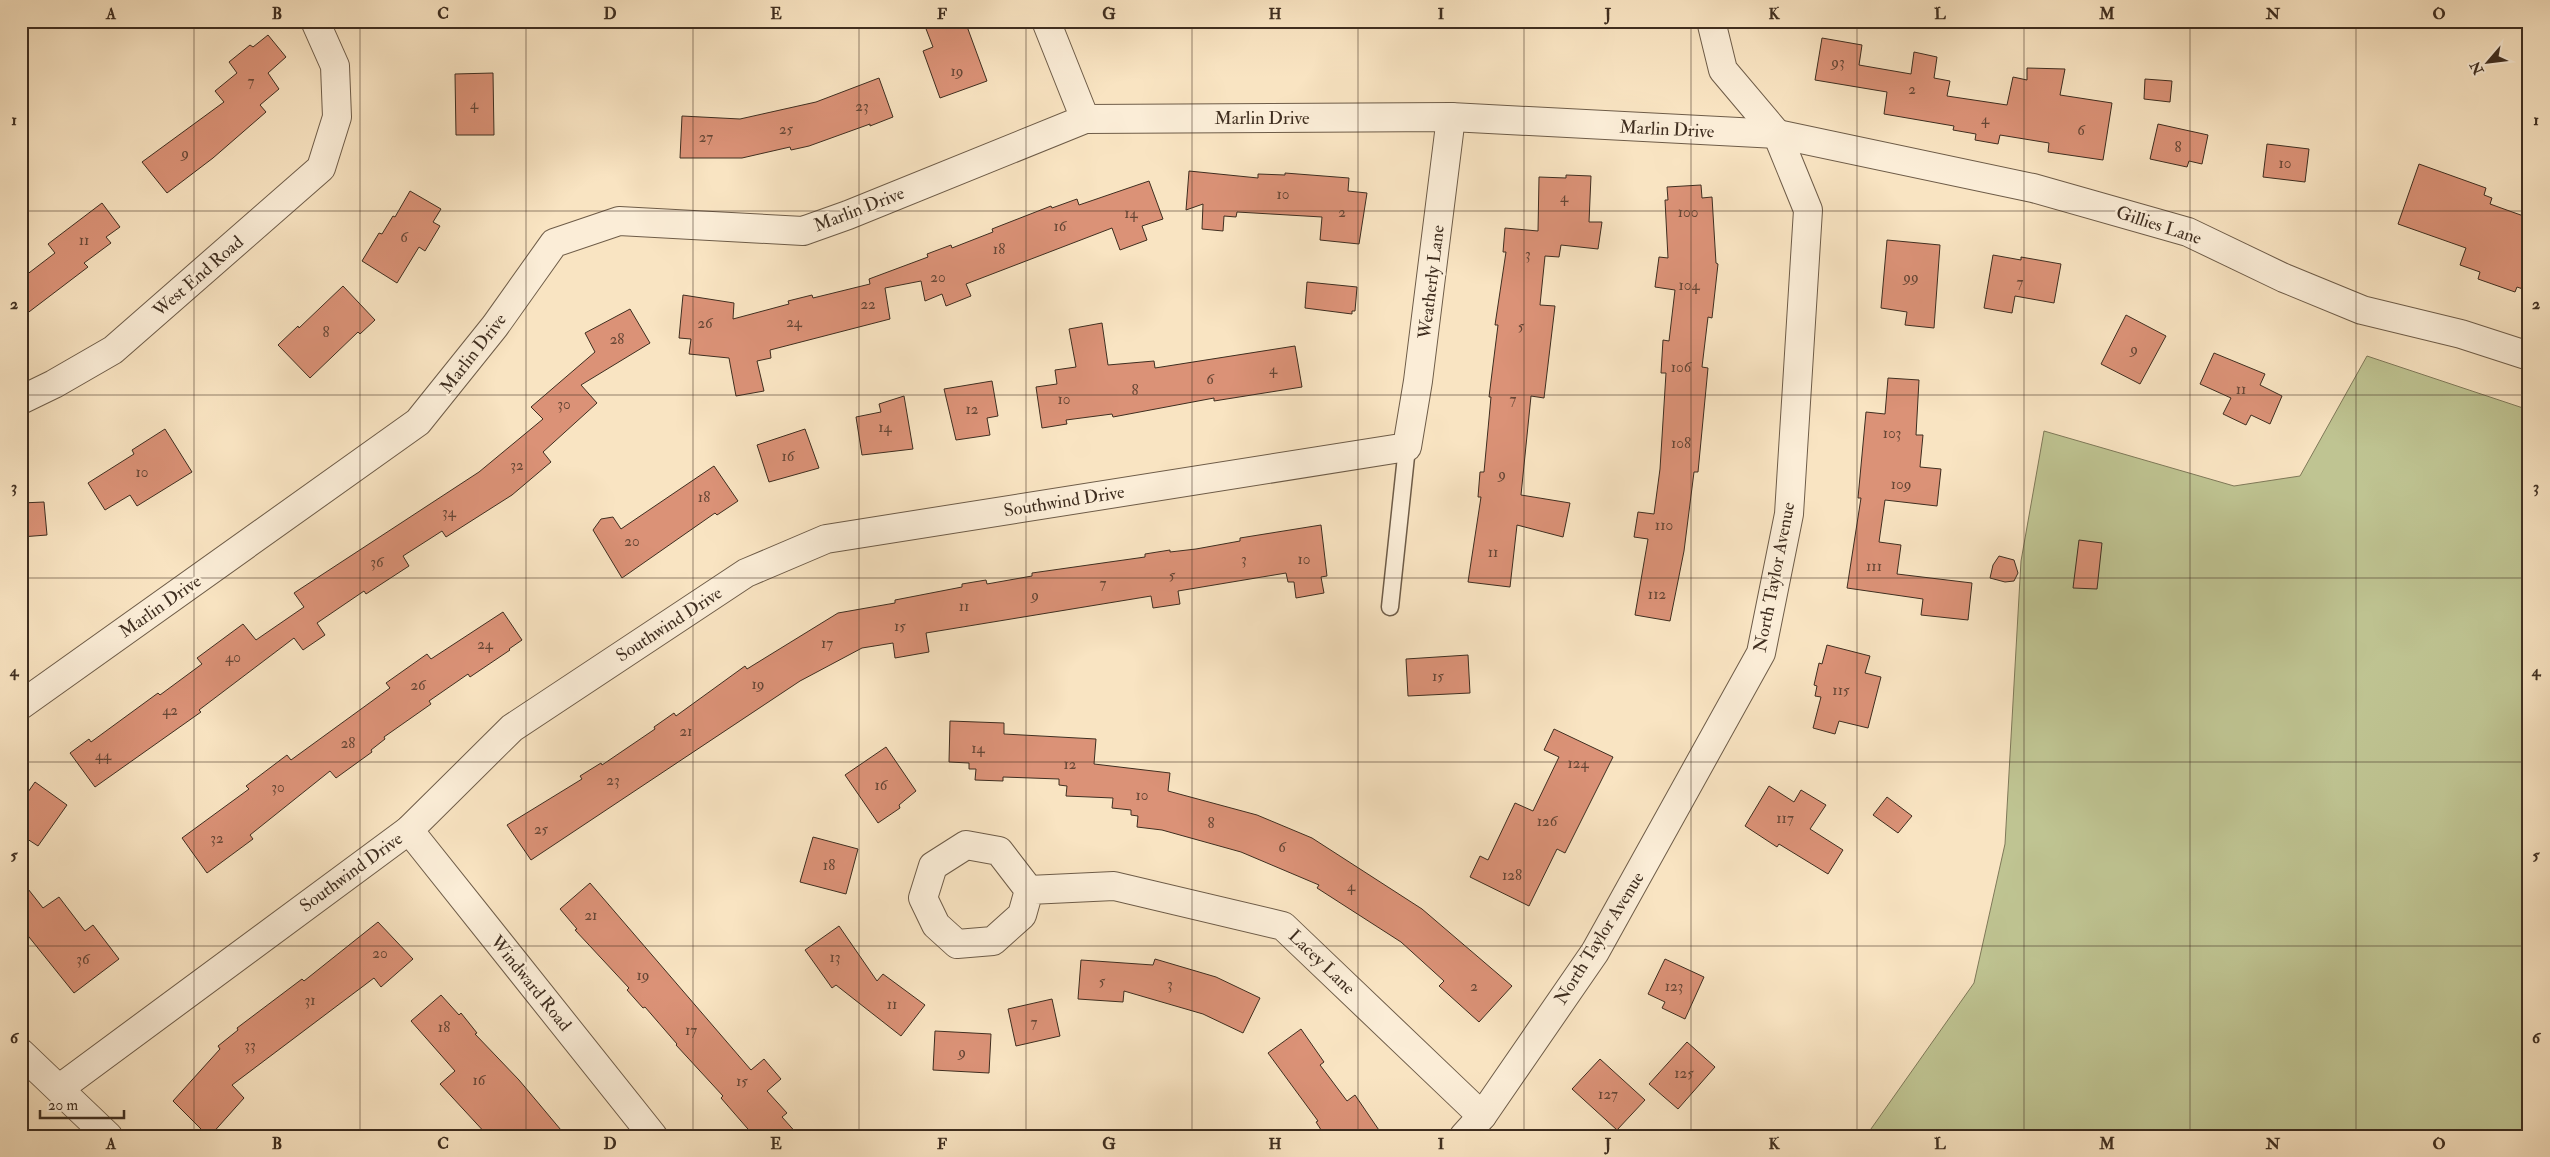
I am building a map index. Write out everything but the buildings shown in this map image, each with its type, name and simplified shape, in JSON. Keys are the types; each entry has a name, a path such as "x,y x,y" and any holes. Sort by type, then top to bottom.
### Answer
{"street":[{"name":"West End Road","path":"21,400 113,350 321,168 337,117 335,66 315,21"},
{"path":"1046,21 1085,119"},
{"name":"North Taylor Avenue","path":"1473,1126 1595,952 1761,653 1789,514 1808,210 1777,134 1723,70 1711,21"},
{"name":"Marlin Drive","path":"21,705 418,422 495,326 554,243 619,221 803,231 848,215 1085,119 1451,117 1777,134"},
{"name":"Weatherly Lane","path":"1407,447 1418,381 1451,117"},
{"name":"Gillies Lane","path":"1777,134 2033,188 2188,232 2284,278 2362,310 2461,334 2529,356"},
{"name":"Southwind Drive","path":"60,1088 409,830 512,728 746,573 826,539 1407,447"},
{"name":"Windward Road","path":"409,830 653,1136"},
{"name":"Lacey Lane","path":"1029,890 1114,886 1284,926 1473,1126"},
{"path":"21,1053 60,1088 108,1136"}],"lane":[{"path":"1390,606 1407,447"}],"green space":[{"path":"2367,356 2529,410 2529,1136 1866,1136 1974,983 2005,844 2021,561 2044,431 2234,486 2300,476"}]}
